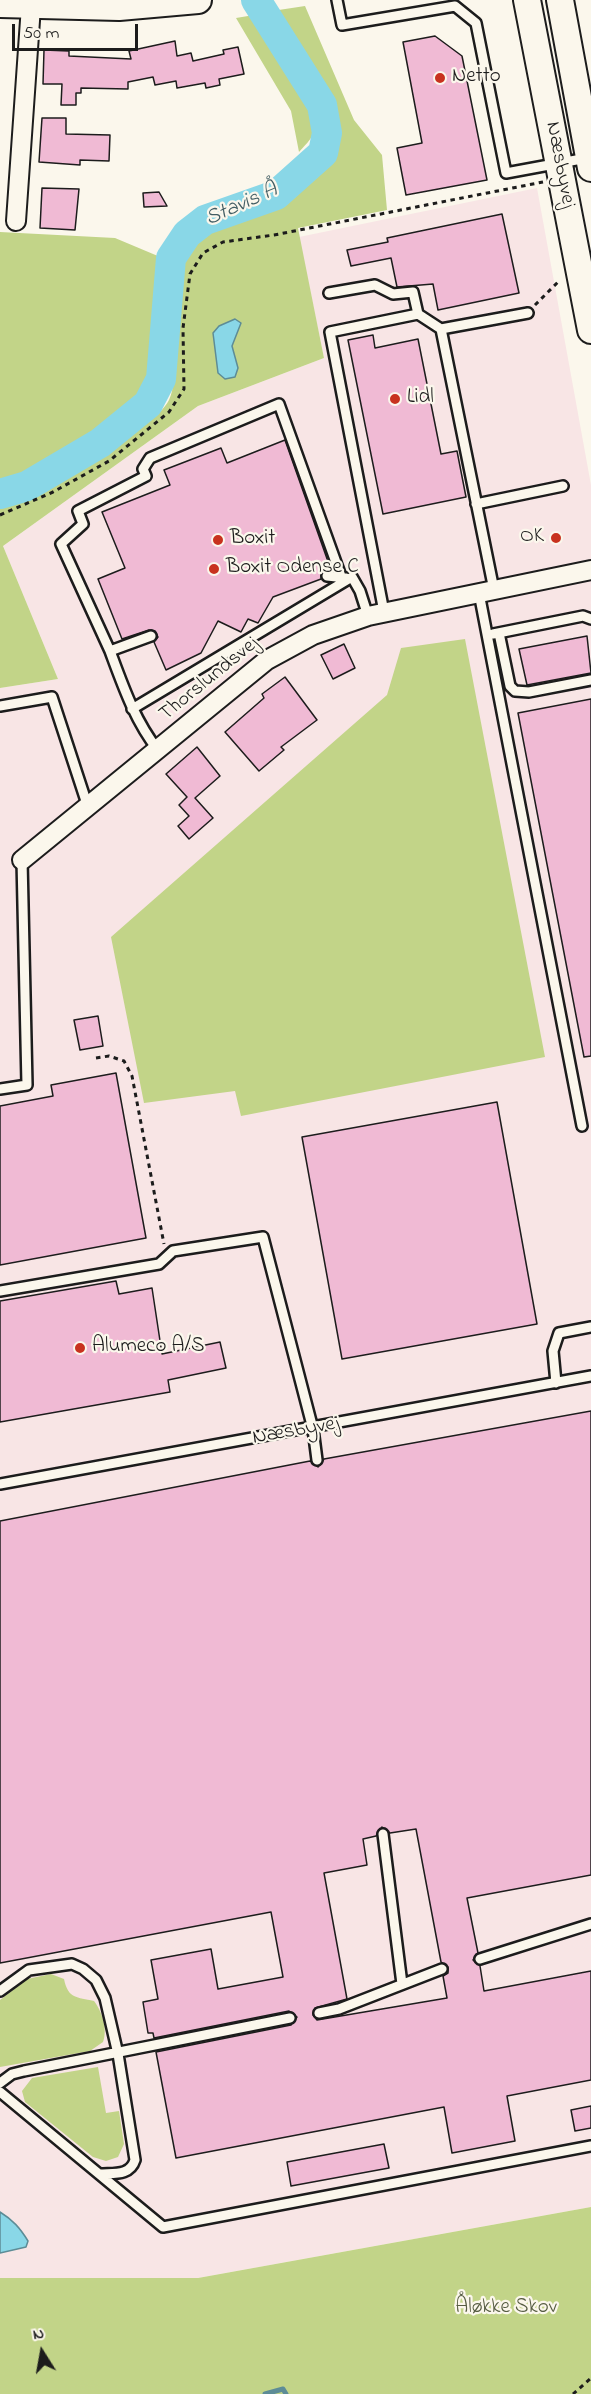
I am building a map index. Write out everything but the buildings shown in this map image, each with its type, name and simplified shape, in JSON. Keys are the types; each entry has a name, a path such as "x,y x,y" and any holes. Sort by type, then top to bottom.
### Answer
{"street":[{"path":"16,221 13,4 142,7 198,0"},
{"name":"Næsbyvej","path":"527,0 591,330"},
{"path":"541,0 558,78 581,115"},
{"name":"Næsbyvej","path":"561,0 590,163"},
{"name":"Thorslundsvej","path":"22,860 267,660 313,635 376,614 591,570"}],"lane":[{"path":"337,0 342,25 455,6 476,23 506,173 560,171 590,163"},
{"path":"329,293 375,285 393,294 414,292 418,314"},
{"path":"376,614 330,332 418,314 441,329 528,313"},
{"path":"441,329 476,504 487,592 488,636 582,1126"},
{"path":"158,750 146,736 132,709 110,651 61,544 83,524 78,511 146,476 143,469 150,458 279,404 347,578 360,591 376,614"},
{"path":"476,504 563,486"},
{"path":"327,576 347,578"},
{"path":"132,709 347,578"},
{"path":"488,636 583,616 591,619"},
{"path":"499,633 510,686 515,691 529,693 591,680"},
{"path":"110,651 151,636"},
{"path":"0,706 52,697 88,807"},
{"path":"0,1089 27,1085 22,860"},
{"path":"0,1291 159,1264 173,1251 263,1237 313,1429 317,1460"},
{"path":"556,1383 553,1351 558,1333 591,1327"},
{"name":"Næsbyvej","path":"0,1484 313,1429 591,1376"},
{"path":"383,1834 402,1984"},
{"path":"480,1959 591,1924"},
{"path":"0,1991 29,1970 77,1965 90,1973 101,1987 118,2054 135,2160 133,2167 127,2172 100,2174"},
{"path":"320,2013 339,2009 442,1969"},
{"path":"0,2083 12,2074 290,2018"},
{"path":"0,2092 163,2227 591,2146"}],"path":[{"path":"0,515 53,492 109,461 169,412 184,389 183,328 190,274 203,253 223,242 274,236 560,171"},
{"path":"528,313 578,261"},
{"path":"96,1058 109,1056 124,1061 132,1076 166,1257"},
{"path":"573,2394 591,2378"}],"shaded area":[{"path":"537,188 591,485 591,2207 198,2278 0,2278 0,688 58,679 3,546 198,406 324,358 299,237"}],"green space":[{"path":"305,6 354,120 382,155 387,210 298,228 324,358 198,406 3,546 58,679 0,688 0,504 92,458 141,428 158,413 169,400 172,391 178,277 187,247 194,236 201,230 218,223 276,209 310,184 320,174 334,152 339,134 334,115 272,11"},
{"path":"254,15 302,85 315,114 314,133 299,152 291,111 236,18"},
{"path":"0,232 115,238 165,259 154,322 153,366 145,389 110,422 63,452 0,484"},
{"path":"465,639 545,1057 241,1116 235,1091 144,1103 111,937 387,695 401,648"},
{"path":"51,1974 64,1979 68,1990 74,1996 94,2001 103,2021 105,2032 103,2042 90,2051 0,2067 0,2000 27,1979"},
{"path":"98,2067 106,2113 119,2111 124,2144 118,2157 106,2161 93,2157 25,2102 22,2091 32,2078"},
{"name":"Åløkke Skov","path":"591,2207 591,2394 0,2394 0,2278 198,2278"}],"water":[{"path":"235,319 241,323 232,346 238,368 235,377 225,379 218,373 213,333 219,326"},
{"path":"0,2212 22,2232 28,2241 26,2247 0,2253"}],"waterway":[{"name":"Stavis Å","path":"0,494 27,486 100,443 148,404 161,379 171,258 187,234 205,220 276,195 323,153 327,133 322,105 256,0"},
{"path":"265,2394 283,2389 286,2394"}],"place":[{"name":"Netto","path":"440,78"},
{"name":"Lidl","path":"395,399"},
{"name":"OK","path":"556,538"},
{"name":"Boxit","path":"218,540"},
{"name":"Boxit Odense C","path":"214,569"},
{"name":"Alumeco A/S","path":"80,1348"}]}
